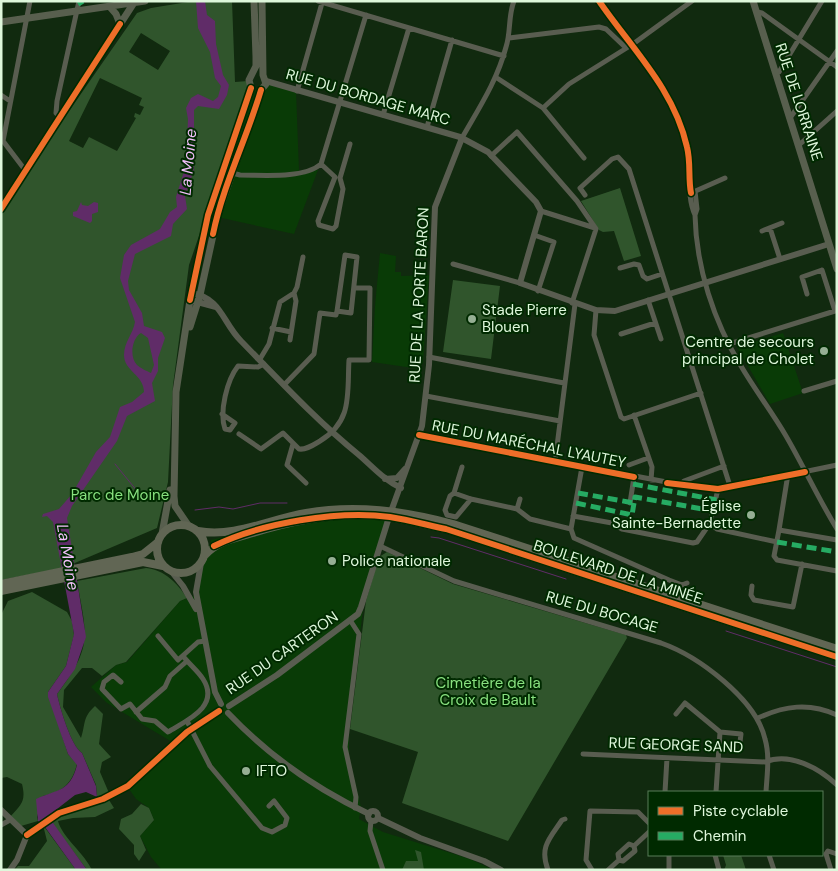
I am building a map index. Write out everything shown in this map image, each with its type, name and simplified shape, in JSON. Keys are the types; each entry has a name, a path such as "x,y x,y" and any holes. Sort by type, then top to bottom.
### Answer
{"main road":[{"path":"1,22 145,1"},
{"path":"253,1 256,57 253,74 249,82 252,88 208,215 191,296 176,392 173,475 176,506 188,525 198,531 222,534 276,519 334,509 357,508 390,514"},
{"path":"184,342 200,301 215,223 265,78 262,1"},
{"name":"RUE DE LORRAINE","path":"753,1 837,269"},
{"path":"1,209 134,2"},
{"path":"110,7 116,14 120,24"},
{"path":"253,74 265,78"},
{"path":"252,88 261,90"},
{"path":"828,244 837,241"},
{"path":"163,566 157,554 158,542 162,534 173,475"},
{"path":"84,570 143,562 163,566 171,571 188,572 201,563 205,555 214,546 272,527 309,519 390,514"},
{"name":"BOULEVARD DE LA MINÉE","path":"390,514 453,524 837,649"},
{"name":"BOULEVARD DE LA MINÉE","path":"390,514 446,529 837,657"},
{"path":"162,534 174,526 188,525"},
{"path":"198,531 205,542 205,555"},
{"path":"1,591 143,554 158,542"},
{"path":"1,584 53,577"}],"street":[{"path":"26,170 2,138 30,1"},
{"path":"60,116 56,113 57,101 79,1"},
{"name":"RUE DE LA PORTE BARON","path":"350,620 361,607 390,514 419,436 426,396 435,208 462,138 497,78 509,38 508,24 514,1"},
{"path":"600,1 663,87 676,115 689,157 701,266 729,344 802,463 804,472 837,529"},
{"path":"543,108 569,84 632,44 692,1"},
{"path":"776,73 779,72 822,1"},
{"path":"297,91 320,2 504,56"},
{"path":"756,12 762,13 837,67"},
{"path":"232,173 244,175 311,172 321,164 366,15"},
{"path":"509,38 599,27 606,29 626,48"},
{"path":"383,115 409,28"},
{"path":"427,127 452,40"},
{"path":"790,118 837,51"},
{"name":"RUE DU BORDAGE MARC","path":"265,78 297,91 462,138 491,156 536,202 541,211"},
{"path":"497,78 543,108 584,158"},
{"path":"1,95 10,101"},
{"path":"799,145 837,111"},
{"path":"491,156 517,132 577,201 596,229"},
{"path":"321,164 337,178 343,189 336,226 333,229 319,225 318,221 337,178 350,144"},
{"path":"585,195 580,188 612,159 618,157 629,169 730,486"},
{"path":"693,192 725,178"},
{"path":"520,283 541,211 596,229"},
{"path":"762,231 782,222"},
{"path":"770,228 780,259"},
{"path":"555,462 574,304 596,229"},
{"path":"534,235 554,242 538,291"},
{"path":"453,264 520,283 574,304 596,310 615,311 828,244"},
{"path":"284,385 314,354 320,313 336,315 336,311 345,256 357,257 351,313 336,311"},
{"path":"222,414 230,378 238,366 258,367 262,362 280,302 294,293 298,287 303,257"},
{"path":"620,268 634,264 639,265 643,276 647,279 662,274"},
{"path":"729,344 836,311 822,270 802,277 807,294"},
{"path":"239,434 261,449 283,433 299,450 305,450 332,432 346,411 349,360 368,360 370,288 354,288"},
{"path":"290,340 296,301 294,293"},
{"path":"191,296 200,301 213,301 239,339 284,385 332,432 385,479 401,488"},
{"path":"648,300 661,339"},
{"path":"596,310 594,335 621,417 624,419 701,393"},
{"path":"621,334 656,322"},
{"path":"272,328 291,332"},
{"path":"428,357 564,383"},
{"path":"804,391 837,381"},
{"path":"426,396 560,421"},
{"path":"634,415 652,467 651,480"},
{"name":"RUE DU MARÉCHAL LYAUTEY","path":"419,436 634,477 718,489 837,465"},
{"path":"293,444 287,465 306,483"},
{"path":"629,465 648,458"},
{"path":"385,479 397,478 409,466"},
{"path":"680,485 684,481 724,466"},
{"path":"462,467 454,493 450,496 445,510 447,515 459,516 471,499"},
{"path":"582,467 570,534 578,541 682,586 687,583"},
{"path":"788,474 774,556 777,560 837,571"},
{"path":"630,503 634,477"},
{"path":"573,516 612,523 622,530 694,543 697,542 710,523 718,489"},
{"path":"454,493 471,499 517,509 530,519 570,529"},
{"path":"517,509 520,499"},
{"path":"710,523 721,530 777,542"},
{"path":"779,530 837,540"},
{"name":"RUE DU BOCAGE","path":"380,546 454,581 679,650 729,687 748,705 758,718 765,738 768,761 766,791"},
{"path":"201,563 196,592 215,692 221,704"},
{"path":"752,586 751,595 754,600 793,607 802,564"},
{"path":"171,571 183,586 200,615"},
{"path":"350,620 359,634 346,734 346,758 356,797 355,808"},
{"name":"RUE DU CARTERON","path":"220,711 221,704 229,706 277,675 350,620"},
{"path":"158,636 178,660 198,642 205,641"},
{"path":"122,682 113,675 104,682 102,689 121,709 130,704 142,718 155,721 164,731 168,732 187,721 206,705 208,700 203,679 183,656"},
{"path":"136,712 165,687 170,676 187,661"},
{"path":"676,714 685,703 720,732 741,734 740,742"},
{"name":"RUE DU CARTERON","path":"220,711 224,714 228,713 229,706"},
{"path":"758,718 792,706 818,708 837,715"},
{"name":"RUE DU CARTERON","path":"27,835 53,816 75,806 103,799 128,786 189,730 220,711"},
{"path":"228,713 302,776 334,798 372,818 484,861 501,870"},
{"path":"187,721 189,730 213,770 262,828 272,832 285,825 287,818 274,801 269,806"},
{"path":"181,725 189,730"},
{"path":"716,791 720,732"},
{"name":"RUE GEORGE SAND","path":"584,754 800,762 815,767 837,785"},
{"path":"665,791 667,758"},
{"path":"592,870 586,860 590,811 638,812 648,822"},
{"path":"1,825 4,815 27,835 17,860 10,870"},
{"path":"372,818 370,831 383,870"},
{"path":"548,870 543,855 544,848 562,820 565,819"},
{"path":"634,846 648,833"},
{"path":"619,860 618,854 629,844 634,846"},
{"path":"608,870 619,860 623,861 635,851 634,846"},
{"path":"831,870 826,854 828,851 837,854"},
{"path":"669,856 669,870"},
{"path":"715,856 719,870"},
{"path":"769,856 774,870"}],"shaded area":[{"path":"267,85 278,85 296,91 299,171 318,170 294,234 208,215 253,90 261,90"},
{"path":"380,253 396,256 395,272 401,272 401,276 429,275 423,363 420,363 420,369 372,362"},
{"path":"783,333 803,393 770,404 737,347"},
{"path":"391,514 363,609 349,724 349,758 361,807 359,819 383,832 470,859 493,870 161,869 151,857 140,836 154,820 149,808 136,799 129,789 161,762 177,745 107,703 91,687 116,665 127,662 180,601 194,596 211,540 309,515"}],"green space":[{"name":"Parc de Moine","path":"194,1 232,1 235,82 248,81 250,87 189,265 173,385 168,482 157,528 63,568 1,580 1,213 8,199 137,13 151,8","holes":["141,33 170,51 158,70 129,52","100,78 142,98 139,105 144,107 140,115 135,113 134,117 136,118 117,151 89,137 83,148 69,141"]},
{"path":"620,188 641,256 624,261 614,231 603,232 599,230 581,201"},
{"name":"Stade Pierre Blouen","path":"453,280 500,286 491,359 443,352"},
{"name":"Cimetière de la Croix de Bault","path":"387,552 453,584 626,635 627,638 508,841 402,803 418,752 350,729 366,601 379,557"},
{"path":"146,568 165,574 179,587 187,598 180,601 126,662 116,665 102,676 92,668 82,668 64,690 63,707 81,738 86,717 91,710 95,706 103,714 99,744 111,757 102,762 100,772 109,793 97,797 96,785 82,753 70,735 57,694 69,678 82,652 85,629 77,581"},
{"path":"32,592 67,612 72,621 74,635 66,666 48,692 68,754 77,764 72,777 65,786 56,792 43,796 37,817 38,821 21,826 10,817 22,802 24,794 22,784 7,777 1,778 1,615 8,601"},
{"path":"109,800 114,808 95,817 58,821 64,833 92,870 87,870 50,820 73,808"},
{"path":"141,804 149,808 154,820 140,836 146,850 139,861 134,854 134,845 119,829 121,819 132,814"},
{"path":"43,825 76,870 14,870 18,866 29,866 47,841"},
{"path":"415,850 421,852 424,870 402,870 406,861 418,861"},
{"path":"723,856 741,856 746,870 724,870 726,865"}],"water":[{"name":"La Moine","path":"196,1 205,1 207,15 215,21 216,44 223,75 229,85 227,95 219,109 198,106 194,110 194,170 185,196 187,209 173,224 171,236 135,254 128,281 129,290 142,313 144,326 162,332 165,338 158,358 158,371 152,383 155,401 127,416 117,441 72,506 67,518 86,637 75,669 57,694 70,735 82,753 96,786 97,797 86,792 75,795 48,816 87,870 76,870 45,827 38,821 36,799 67,785 77,765 68,754 48,697 48,692 66,666 74,634 53,522 47,516 42,517 43,514 59,509 72,494 96,452 110,437 120,407 132,402 144,392 141,381 125,360 125,346 135,322 120,278 124,255 131,245 160,229 170,212 177,207 176,197 186,165 188,119 186,108 191,98 198,94 213,101 218,97 221,86 215,78 210,52 198,28","holes":["141,333 148,338 154,365 151,373 137,365 132,353 135,339 138,335"]},
{"path":"81,202 82,205 88,206 94,202 98,203 98,212 92,214 92,221 90,223 73,216 73,212 77,211"}],"waterway":[{"path":"115,464 142,497 153,501"},
{"path":"195,510 219,507 233,509 260,503 287,503"},
{"path":"431,537 566,579"},
{"path":"726,631 837,667"}],"marked path":[{"path":"78,4 83,1"},
{"path":"633,484 717,500"},
{"path":"578,493 634,503 635,497 714,511"},
{"path":"576,503 632,515 634,503"},
{"path":"777,542 837,552"}],"cycle path":[{"path":"599,1 651,70 672,106 681,126 687,147 691,193"},
{"path":"1,209 120,24"},
{"path":"190,300 208,215 251,88"},
{"path":"213,234 217,216 261,90"},
{"path":"419,435 634,477"},
{"path":"667,483 718,489 805,472"},
{"path":"214,546 254,531 300,520 347,515 397,518 446,529 837,657"},
{"path":"27,835 59,813 103,799 128,786 187,732 219,711"}],"place":[{"name":"Stade Pierre Blouen","path":"472,319"},
{"name":"Centre de secours principal de Cholet","path":"824,351"},
{"name":"Église Sainte-Bernadette","path":"751,515"},
{"name":"Police nationale","path":"332,561"},
{"name":"IFTO","path":"246,771"}]}
